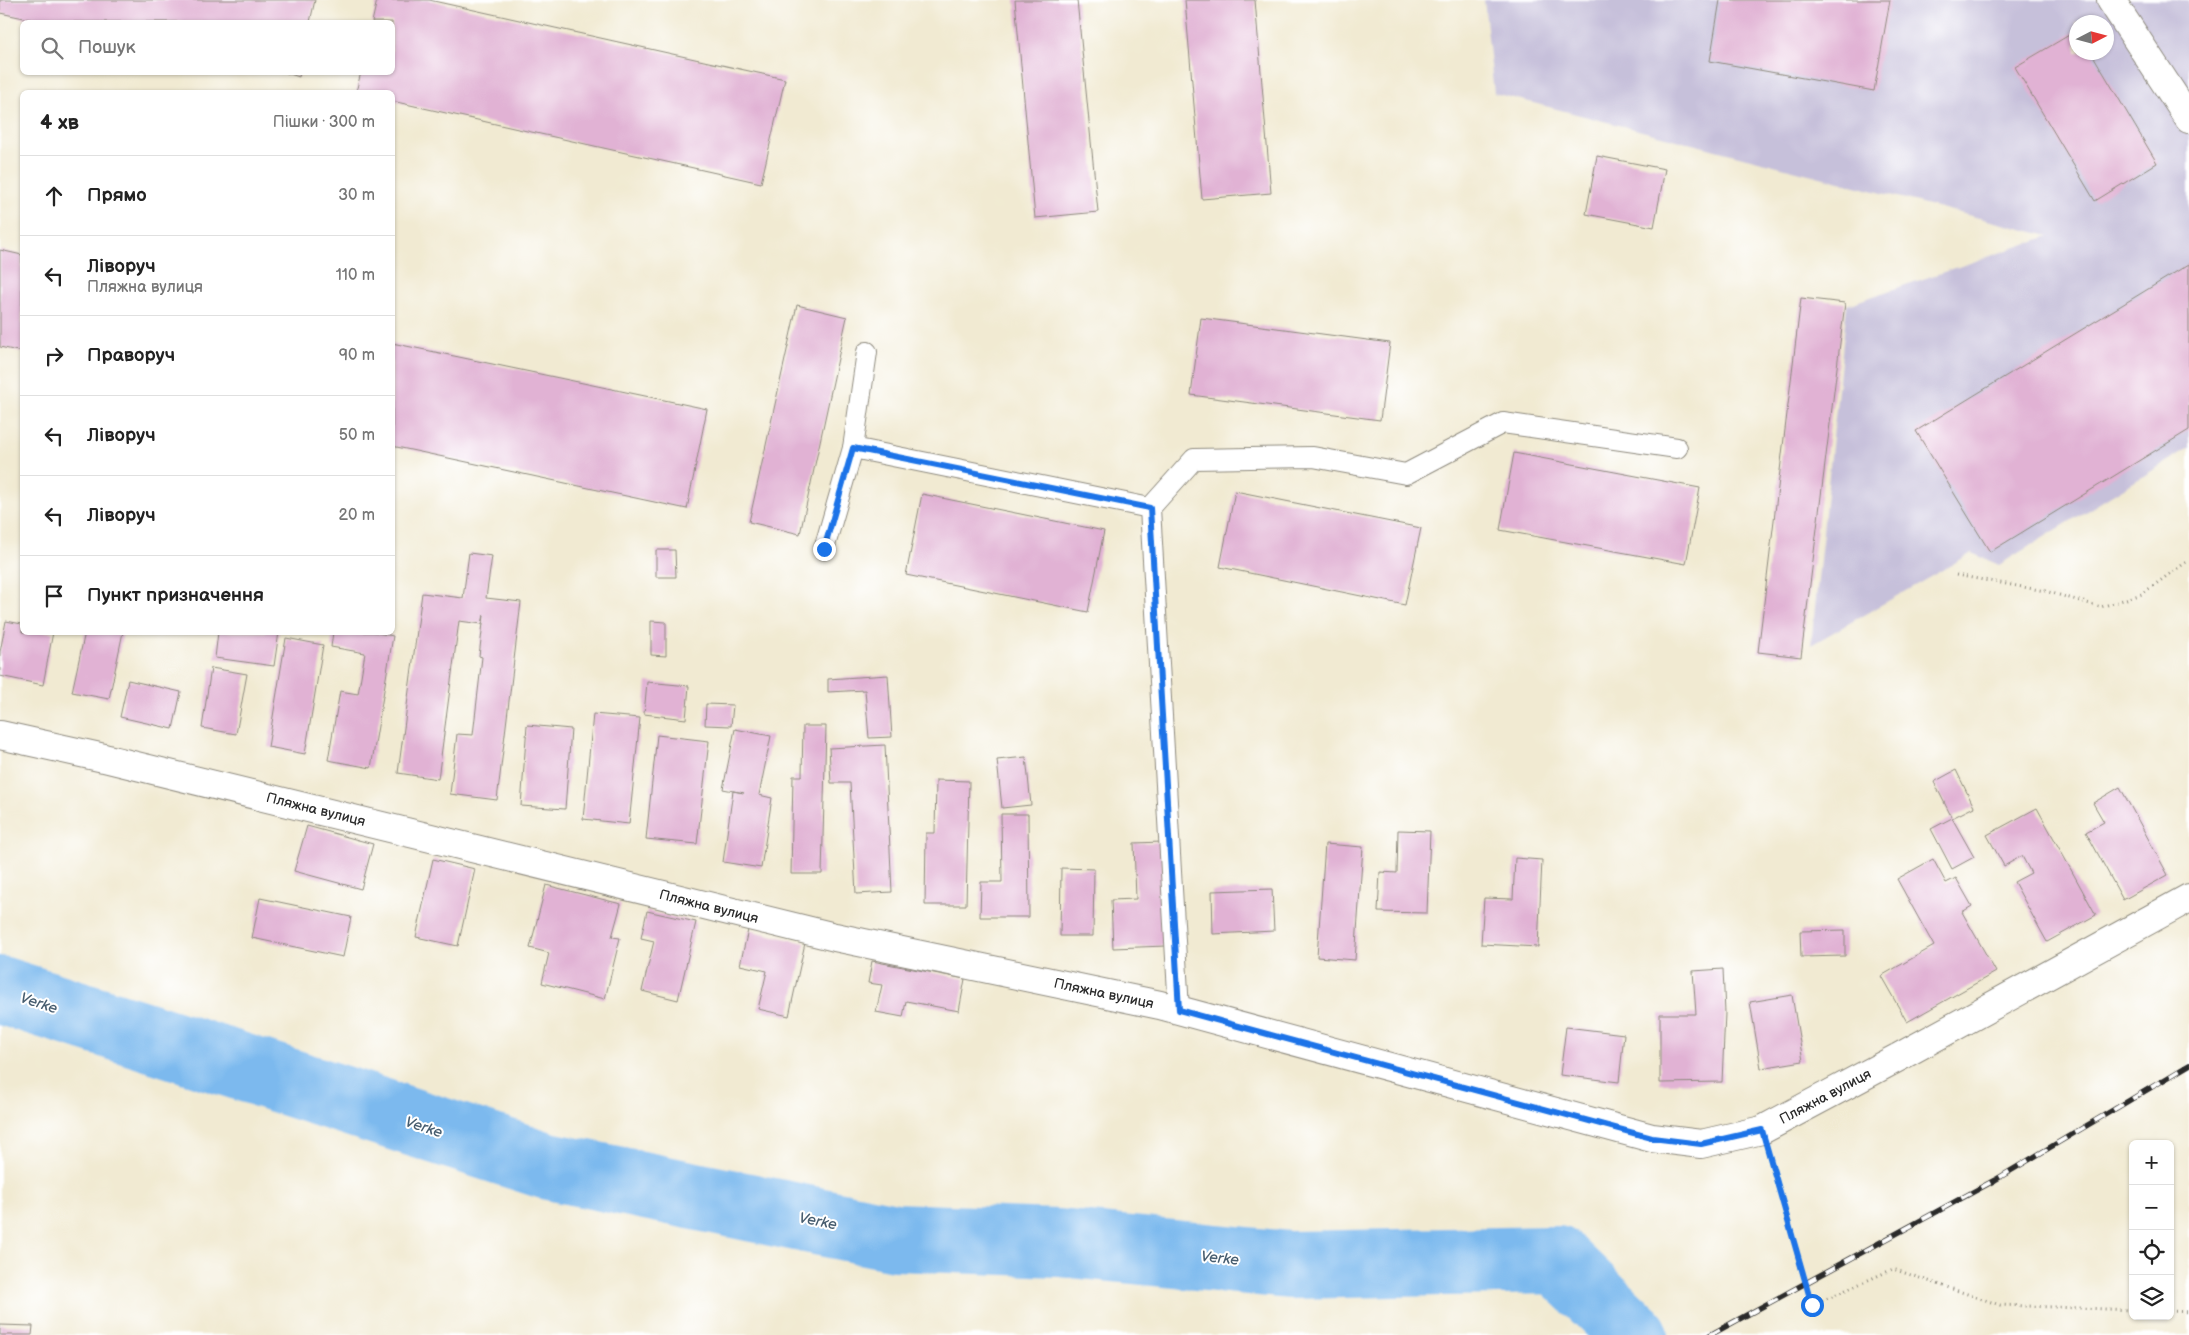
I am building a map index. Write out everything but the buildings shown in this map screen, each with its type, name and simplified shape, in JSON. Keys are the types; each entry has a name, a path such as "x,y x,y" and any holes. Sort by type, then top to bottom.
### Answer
{"street":[{"path":"2111,0 2189,119"},
{"name":"Пляжна вулиця","path":"0,735 123,762 835,937 1179,1010 1652,1138 1701,1144 1762,1130 2189,898"}],"lane":[{"path":"824,549 853,448 867,352"},
{"path":"1179,1010 1150,508 1194,459 1312,457 1406,474 1503,423 1677,448"},
{"path":"853,448 1150,508"}],"path":[{"path":"1956,575 2045,590 2100,607 2142,594 2189,560"},
{"path":"1762,1130 1812,1305 1894,1269 2000,1305 2129,1310"},
{"path":"2174,1311 2189,1312"}],"shaded area":[{"path":"1484,0 2189,0 2189,448 1999,565 1972,553 1811,645 1847,305 2049,236 1494,93"}],"waterway":[{"name":"Verke","path":"0,990 548,1166 895,1237 1059,1243 1290,1265 1557,1260 1635,1335"}],"railway":[{"path":"1710,1335 1995,1180 2189,1065"}],"route":[{"path":"824,549 853,448 1150,508 1179,1010 1652,1138 1701,1144 1762,1130 1812,1305"}]}
